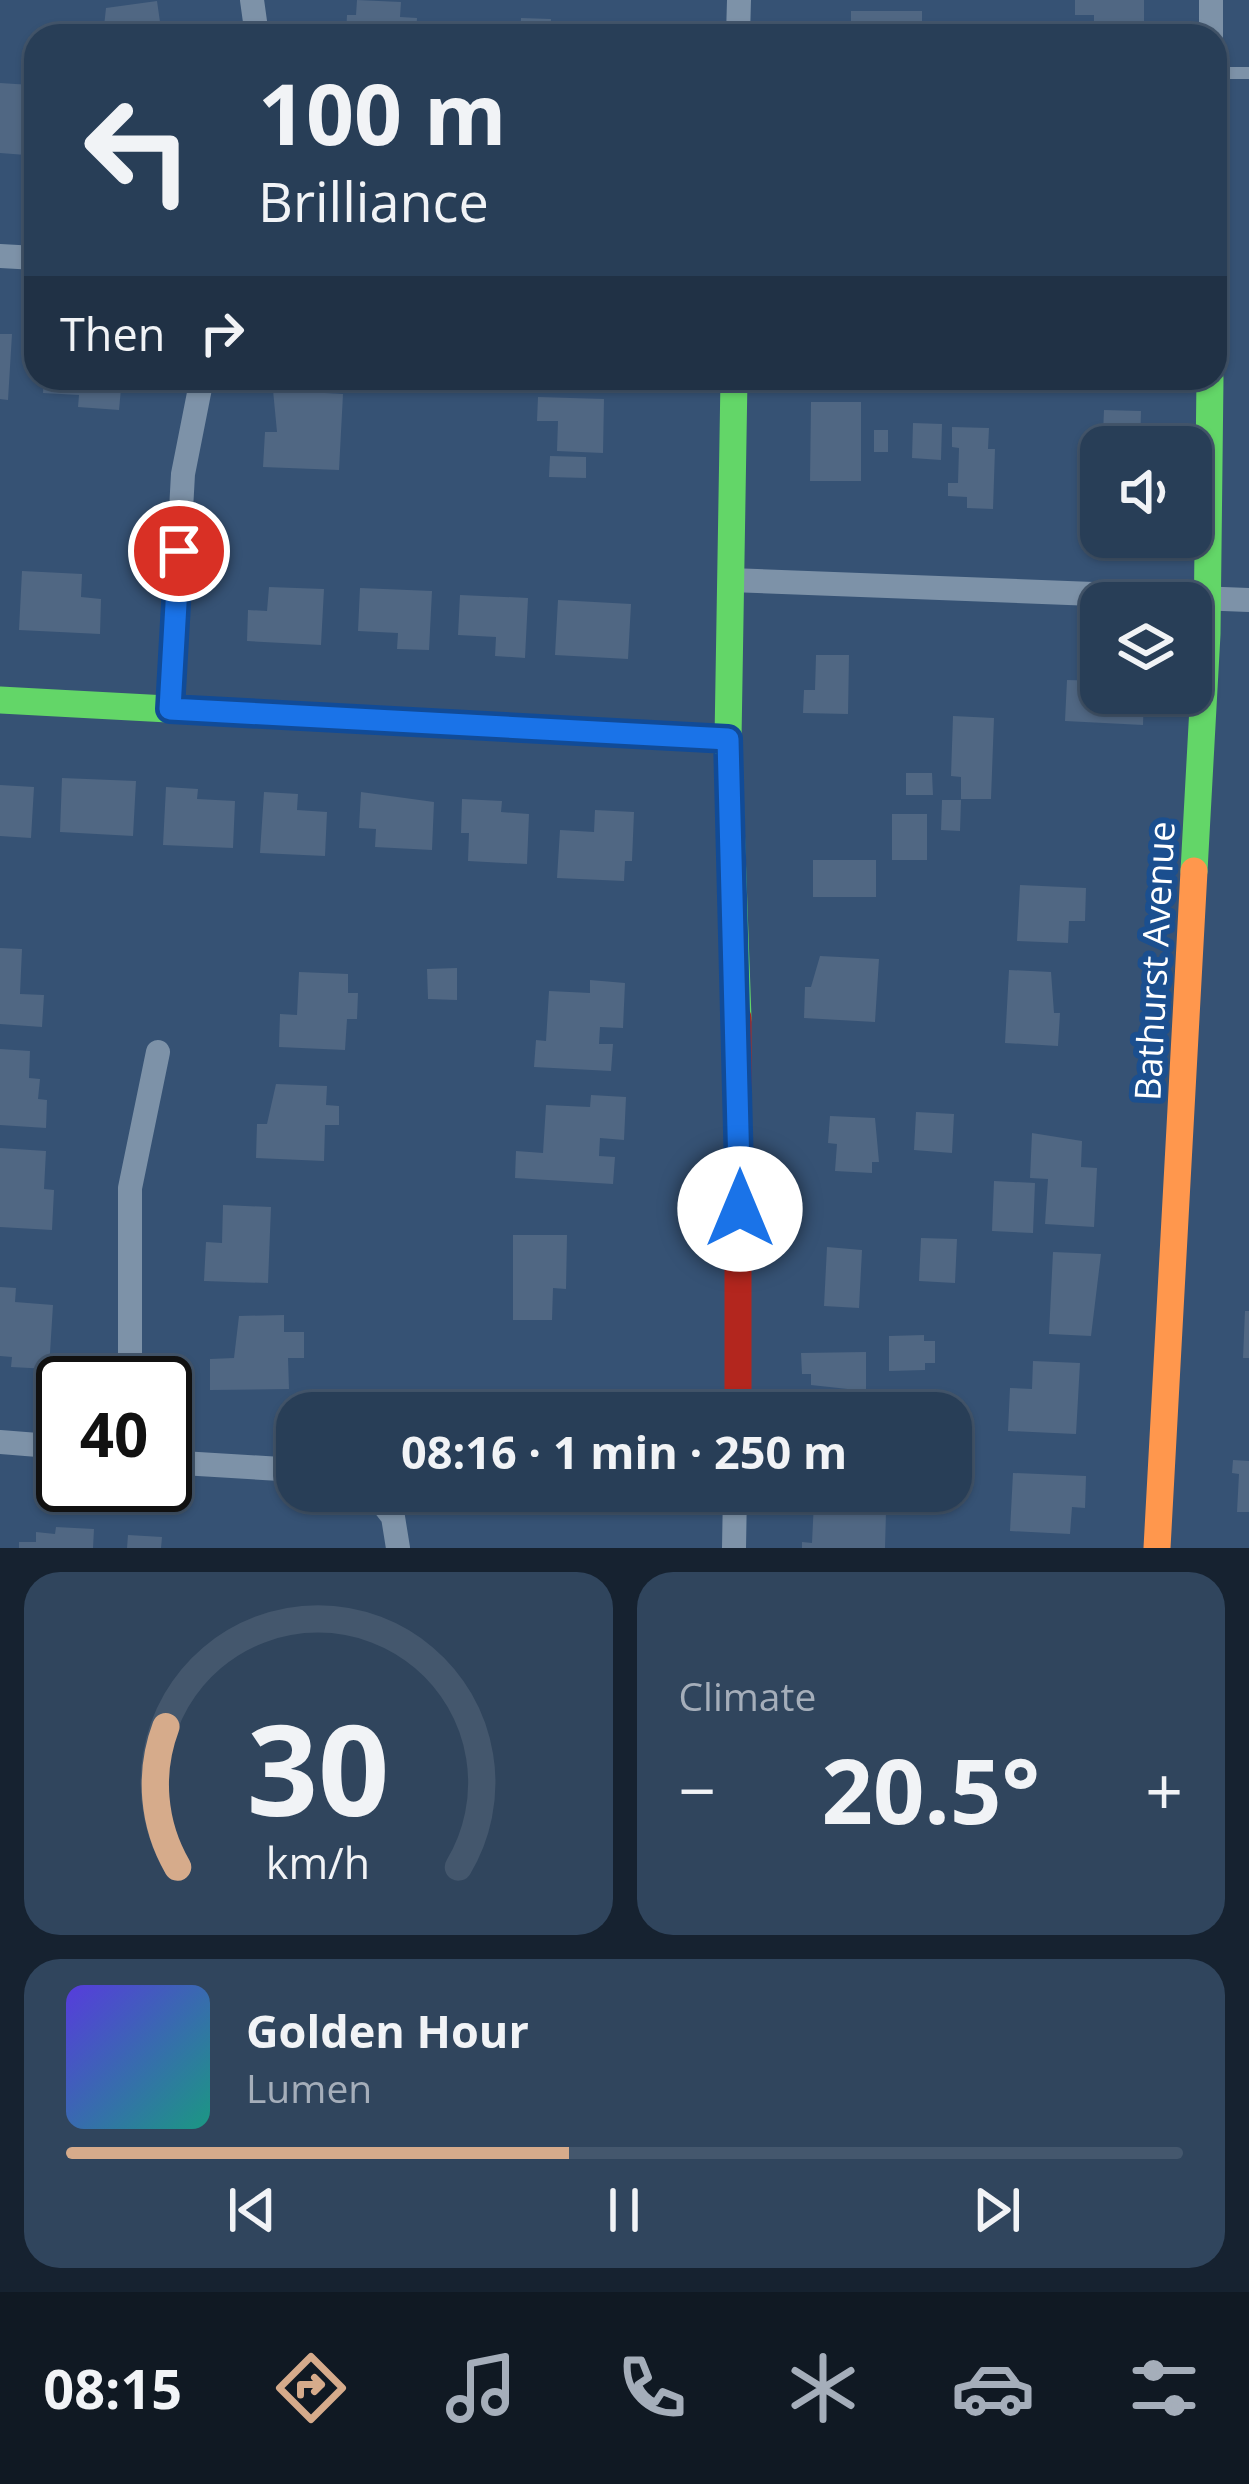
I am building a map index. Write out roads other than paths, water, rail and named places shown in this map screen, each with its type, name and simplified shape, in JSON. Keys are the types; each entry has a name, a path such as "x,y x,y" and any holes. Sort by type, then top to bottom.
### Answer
{"street":[{"path":"170,709 183,474 200,390"},
{"path":"734,390 728,739 739,1037 738,1392"},
{"name":"Bathurst Avenue","path":"1208,582 1210,390"},
{"path":"730,580 1080,593"},
{"path":"1212,598 1249,600"},
{"path":"0,700 728,739"},
{"name":"Bathurst Avenue","path":"1156,1548 1202,714"},
{"path":"130,1356 130,1187 158,1052"},
{"path":"0,1442 36,1445"},
{"path":"192,1464 276,1469"},
{"path":"389,1512 398,1548"},
{"path":"734,1548 735,1512"}]}
